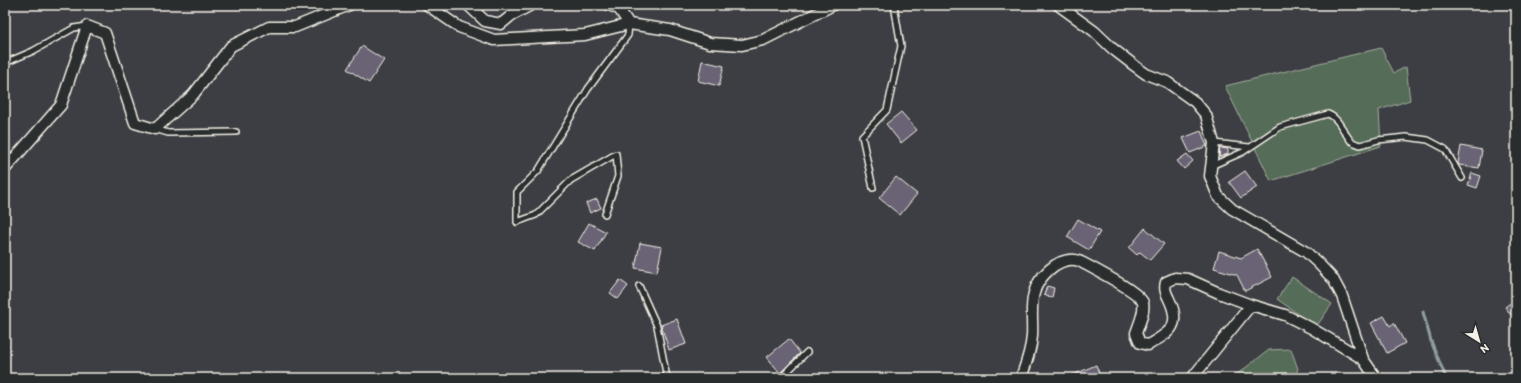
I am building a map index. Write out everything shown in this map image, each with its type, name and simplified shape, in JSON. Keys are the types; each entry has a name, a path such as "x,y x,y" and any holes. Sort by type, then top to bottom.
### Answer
{"street":[{"path":"5,169 61,105 87,26 105,33 134,123 156,129 193,95 232,46 269,27 295,27 349,5"},
{"path":"427,5 459,27 494,40 585,35 629,24 670,30 710,43 742,45 763,40 833,5"},
{"path":"468,5 485,21 501,24 512,15 531,5"},
{"path":"609,5 620,7 629,24"},
{"path":"1058,5 1094,31 1113,50 1134,66 1146,74 1167,82 1195,102 1206,115 1214,143 1210,176 1218,196 1232,209 1306,252 1319,264 1332,279 1342,296 1363,359 1374,375 1378,378"},
{"path":"1021,378 1029,355 1032,336 1034,293 1039,281 1050,269 1064,261 1074,260 1083,263 1134,292 1142,299 1144,303 1143,311 1136,333 1140,343 1148,345 1160,338 1173,327 1176,318 1164,287 1166,282 1175,278 1188,279 1218,293 1285,315 1311,328 1363,359"},
{"path":"1192,378 1251,305"}],"lane":[{"path":"873,188 862,136 887,110 900,46 894,5"},
{"path":"605,214 618,176 616,154 571,180 536,215 517,222 518,192 538,171 588,89 628,35 629,24"},
{"path":"5,63 33,51 74,28 87,26"},
{"path":"1211,166 1243,152 1280,127 1328,114 1340,124 1352,141 1360,145 1378,140 1406,137 1428,140 1445,150 1462,178"},
{"path":"156,129 168,133 236,132"},
{"path":"1214,143 1249,147"},
{"path":"640,286 657,326 666,378"},
{"path":"781,378 807,352"}],"green space":[{"path":"1381,48 1394,73 1406,67 1410,100 1379,110 1381,146 1271,181 1225,86"},
{"path":"1292,277 1332,304 1316,327 1277,299"},
{"path":"1291,349 1298,369 1294,378 1232,378 1269,350"}],"building":[{"path":"362,46 384,60 369,83 347,69"},
{"path":"702,61 724,66 719,86 698,81"},
{"path":"901,112 917,130 901,143 886,124"},
{"path":"1201,131 1207,146 1190,153 1183,138"},
{"path":"1461,146 1482,150 1479,168 1459,165 1458,163"},
{"path":"1220,148 1228,149 1228,154 1219,157"},
{"path":"1187,154 1193,161 1184,169 1177,161"},
{"path":"1245,171 1257,187 1241,198 1229,182"},
{"path":"1472,173 1481,176 1477,188 1468,185"},
{"path":"896,177 917,194 900,215 879,198"},
{"path":"597,199 601,208 590,213 586,203"},
{"path":"1078,219 1100,232 1089,250 1067,237"},
{"path":"589,223 606,232 595,251 578,242"},
{"path":"1145,228 1164,244 1150,260 1140,252 1137,255 1129,248"},
{"path":"640,243 662,247 657,272 635,268"},
{"path":"1257,249 1272,277 1245,291 1237,275 1214,268 1219,251 1241,258"},
{"path":"620,280 628,286 618,299 610,293"},
{"path":"1047,286 1054,288 1052,298 1044,295"},
{"path":"1516,299 1516,322 1505,307"},
{"path":"1384,316 1390,326 1394,323 1405,343 1387,353 1371,323"},
{"path":"677,319 686,344 669,350 661,325"},
{"path":"789,339 800,353 780,373 767,357"},
{"path":"1096,365 1101,378 1066,378"}],"waterway":[{"path":"1423,312 1431,341 1446,378"}]}
